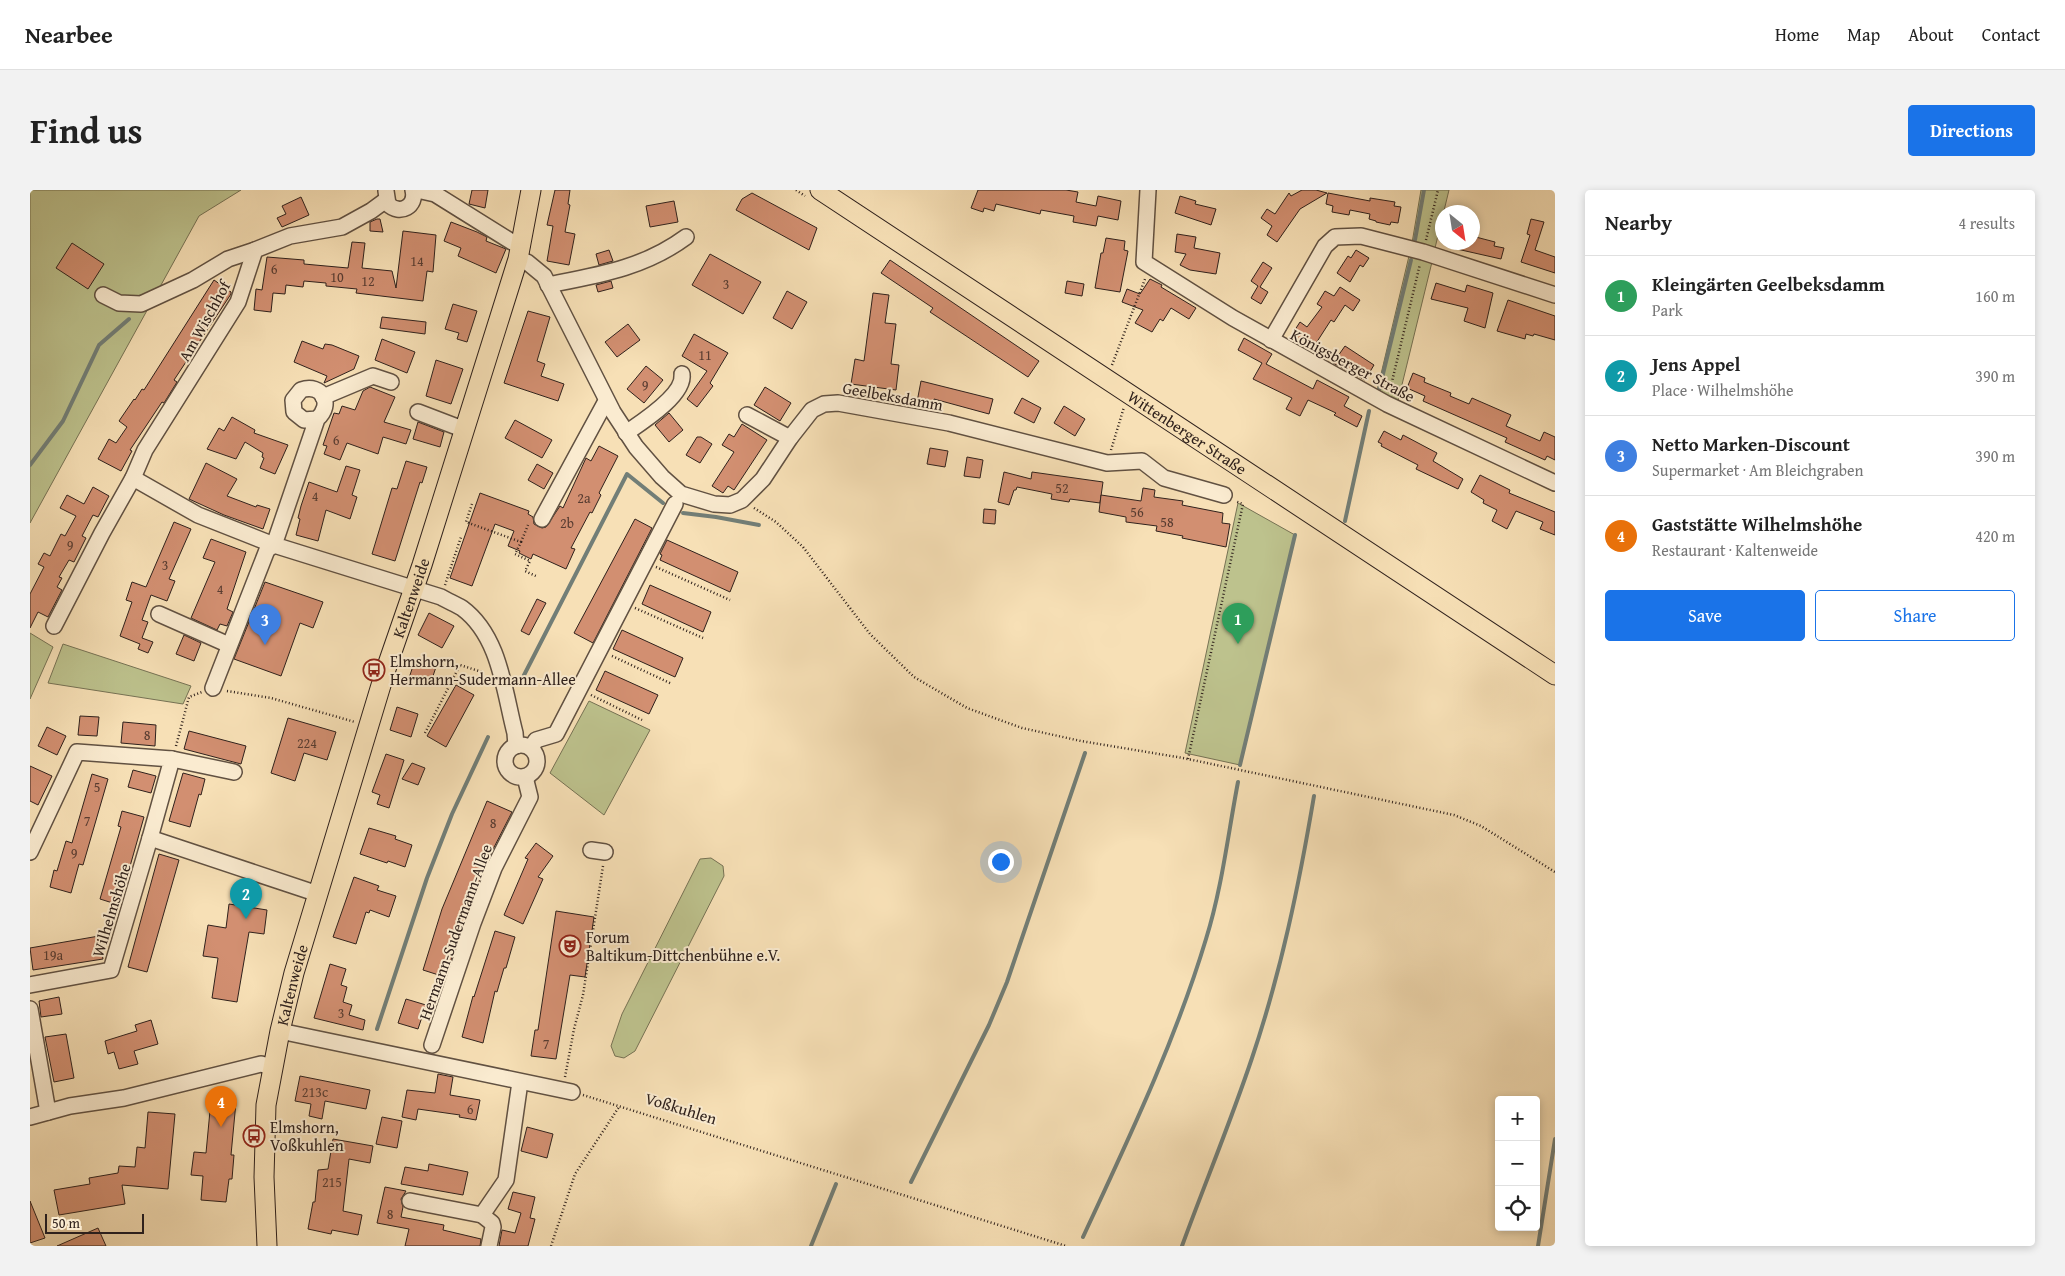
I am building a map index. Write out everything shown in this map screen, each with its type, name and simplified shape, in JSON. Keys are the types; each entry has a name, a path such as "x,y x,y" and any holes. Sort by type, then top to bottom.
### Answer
{"main road":[{"name":"Kaltenweide","path":"268,1246 264,1177 266,1105 272,1068 294,974 385,672 414,589 520,252 531,190"},
{"name":"Wittenberger Straße","path":"820,190 1555,675"}],"street":[{"path":"103,295 119,303 141,304 193,280 228,259 290,236 342,227 371,212 387,195 392,207 400,210 405,209 412,203 413,190"},
{"path":"418,190 435,194 512,242 544,276 606,401 626,433 662,477 681,494 714,504 730,505 742,500"},
{"path":"1147,264 1148,190"},
{"path":"1271,340 1324,246 1335,237 1361,236 1423,252 1555,295"},
{"path":"548,285 631,266 667,250 686,237"},
{"name":"Am Wischhof","path":"54,626 133,478 145,450 238,302 255,250"},
{"name":"Königsberger Straße","path":"1147,264 1271,340 1386,404 1555,483"},
{"path":"626,433 674,395 681,386 682,374"},
{"path":"323,396 373,376 391,382"},
{"path":"213,688 228,645 267,550 274,545 317,419 324,409 323,396 313,388 307,388 296,394 293,400 294,412 298,417 310,421 317,419"},
{"path":"535,522 606,401"},
{"name":"Geelbeksdamm","path":"742,500 763,479 790,438 812,410 824,404 838,403 949,423 1107,463 1142,461 1164,478 1224,495"},
{"path":"418,412 465,430"},
{"path":"747,415 790,438"},
{"path":"133,478 198,515 274,545 441,597 462,609 483,631 493,648 515,733 523,747 537,757 534,772 520,778 510,774 505,766 505,756 511,748 523,747 536,740 556,734 676,504"},
{"path":"159,614 228,645"},
{"path":"30,852 77,752 172,760 234,772"},
{"name":"Wilhelmshöhe","path":"30,985 111,970 172,760"},
{"name":"Hermann-Sudermann-Allee","path":"432,1045 490,878 530,797 525,777"},
{"path":"150,838 318,894"},
{"path":"30,1009 48,1112"},
{"path":"280,1031 568,1091"},
{"path":"30,1117 70,1106 124,1098 262,1064 272,1068"},
{"path":"482,1215 506,1180 520,1082"},
{"path":"410,1201 482,1215 492,1223 493,1227 489,1246"}],"path":[{"path":"1386,404 1438,190"},
{"path":"1107,378 1147,264"},
{"path":"1107,463 1124,406"},
{"path":"1188,759 1242,504 1224,495"},
{"path":"742,500 776,522 803,547 870,634 914,677 967,708 1022,728 1081,741 1188,759 1454,816 1481,826 1555,872"},
{"path":"472,504 466,522 521,542"},
{"path":"535,522 515,554 530,562 525,571 538,577"},
{"path":"443,588 461,537"},
{"path":"645,562 730,600"},
{"path":"624,603 703,638"},
{"path":"600,650 672,684"},
{"path":"425,733 460,665 482,672"},
{"path":"172,760 189,697 213,688 272,698 370,726"},
{"path":"580,690 642,720"},
{"path":"568,1091 574,1029 583,995 598,851"},
{"name":"Voßkuhlen","path":"568,1091 1066,1246"},
{"path":"551,1246 575,1174 619,1107"}],"green space":[{"path":"30,190 241,190 199,216 30,523"},
{"path":"1421,190 1449,190 1445,205 1435,205 1435,248 1412,243"},
{"path":"1409,256 1432,262 1398,401 1377,391"},
{"path":"1238,503 1295,535 1240,765 1185,753"},
{"path":"30,633 53,647 30,699"},
{"path":"63,644 191,686 183,704 48,683"},
{"path":"589,701 650,730 604,815 550,773"},
{"path":"711,858 723,866 724,876 635,1051 624,1058 615,1056 611,1046 622,1014 700,859"}],"building":[{"path":"472,190 488,190 485,208 469,204"},
{"path":"555,190 570,190 568,204 570,205 565,232 575,234 569,265 547,261 553,226 547,225"},
{"path":"978,190 1066,190 1078,192 1076,202 1096,206 1098,196 1121,201 1118,220 1098,216 1096,226 1073,222 1074,216 1041,210 1040,214 996,204 994,211 984,208 983,212 971,208"},
{"path":"1302,190 1316,190 1327,193 1300,209 1277,242 1267,235 1272,226 1261,218 1267,209 1275,214 1289,193 1291,196"},
{"path":"752,193 817,228 809,250 736,210 742,199"},
{"path":"1328,193 1370,201 1370,198 1395,202 1394,206 1401,207 1398,223 1391,222 1390,225 1376,222 1369,219 1370,214 1350,210 1349,215 1332,212 1333,206 1326,204"},
{"path":"1180,196 1196,201 1195,204 1216,209 1211,225 1175,213"},
{"path":"301,197 309,215 282,227 277,218 286,214 282,206"},
{"path":"674,201 678,222 650,227 646,206"},
{"path":"380,219 383,232 370,231 370,222"},
{"path":"1531,219 1544,222 1535,250 1555,257 1555,273 1521,262 1530,235 1527,234"},
{"path":"451,222 477,232 487,237 486,241 506,249 496,273 458,256 461,248 444,241"},
{"path":"403,231 436,235 433,272 427,271 423,301 356,293 357,289 326,286 326,283 304,281 303,287 286,285 285,294 273,293 271,312 254,310 256,289 262,290 267,257 304,260 304,264 348,268 352,242 365,243 362,268 392,271 396,288"},
{"path":"1177,234 1196,237 1194,248 1220,253 1216,274 1190,270 1180,265 1186,254 1175,252"},
{"path":"1106,238 1125,241 1124,250 1128,251 1120,292 1095,288 1101,253 1103,253"},
{"path":"1480,238 1495,242 1494,246 1504,248 1501,259 1461,250 1480,250"},
{"path":"72,243 104,264 88,289 56,268"},
{"path":"609,250 613,261 599,265 596,254"},
{"path":"1356,250 1369,258 1363,267 1360,265 1350,282 1337,273 1348,256 1351,258"},
{"path":"710,254 761,282 743,314 692,285"},
{"path":"890,260 1039,361 1028,377 930,312 933,308 881,273"},
{"path":"1263,262 1272,268 1260,287 1268,292 1261,304 1251,298 1258,286 1251,281"},
{"path":"1150,279 1196,308 1189,319 1171,308 1163,321 1160,319 1152,332 1135,323 1143,310 1122,302 1127,289 1140,294"},
{"path":"214,280 231,292 231,294 174,380 177,382 164,403 162,402 130,450 132,451 121,471 98,459 109,439 116,443 127,427 119,421 142,389 144,390"},
{"path":"611,281 613,288 598,292 596,285"},
{"path":"1067,281 1084,284 1082,296 1065,293"},
{"path":"1436,283 1465,292 1467,285 1493,293 1485,328 1464,321 1468,308 1431,299"},
{"path":"1340,287 1360,300 1353,311 1345,305 1334,322 1331,320 1311,351 1289,339 1300,322 1307,327 1322,307 1317,304 1325,291 1334,296"},
{"path":"787,291 807,302 792,329 773,318"},
{"path":"873,293 889,295 885,323 896,324 891,364 899,365 896,390 851,384 855,359 864,361"},
{"path":"1508,300 1555,316 1555,340 1534,334 1533,336 1526,334 1525,339 1497,331"},
{"path":"453,304 477,311 467,342 457,339 459,333 445,329"},
{"path":"528,311 550,317 537,361 545,364 541,376 564,384 558,401 504,383"},
{"path":"382,317 426,322 425,334 380,328"},
{"path":"628,324 640,340 617,357 605,342"},
{"path":"694,334 728,353 710,383 713,386 697,407 687,399 707,371 682,356"},
{"path":"1244,338 1272,354 1266,364 1313,389 1317,380 1349,397 1344,406 1362,416 1357,427 1334,415 1336,413 1308,400 1300,416 1286,409 1292,398 1253,379 1262,363 1238,350"},
{"path":"382,339 415,352 407,373 375,360"},
{"path":"302,341 323,349 325,344 332,345 359,356 354,369 324,383 327,376 294,362"},
{"path":"1345,346 1374,365 1365,380 1333,363"},
{"path":"436,360 463,369 451,404 426,396"},
{"path":"646,366 663,380 644,403 627,389"},
{"path":"1413,373 1425,378 1424,382 1451,393 1450,396 1469,404 1472,398 1511,415 1506,426 1540,441 1544,432 1555,437 1555,460 1547,456 1545,460 1505,442 1507,438 1423,401 1425,396 1407,388"},
{"path":"921,381 993,399 989,414 934,399 933,405 917,402"},
{"path":"370,387 395,397 384,422 411,430 406,444 383,437 378,454 347,443 340,460 324,454 327,446 323,445 334,413 339,414 342,406 355,410 363,391"},
{"path":"765,387 791,403 780,421 754,405"},
{"path":"1022,398 1041,408 1034,423 1014,413"},
{"path":"1064,406 1085,419 1075,436 1054,423"},
{"path":"669,413 683,430 669,442 655,425"},
{"path":"232,417 255,430 254,433 288,445 275,474 260,468 264,458 262,457 263,453 245,442 236,459 207,449 219,428 224,431"},
{"path":"515,420 552,440 542,458 505,438"},
{"path":"418,422 444,432 440,447 413,439"},
{"path":"742,424 767,440 734,490 728,486 723,493 712,486 734,452 722,445 729,434 734,437"},
{"path":"1384,431 1401,440 1403,435 1437,453 1433,461 1463,479 1458,489 1416,469 1418,465 1381,446 1382,444 1378,442"},
{"path":"697,437 701,437 712,444 700,463 686,455"},
{"path":"599,446 618,456 599,493 601,495 592,513 590,512 571,548 575,549 566,569 533,554 531,559 519,553 520,551 508,546 514,531 495,524 472,586 450,578 480,493 529,511 528,514 533,517 534,524 542,528 546,527 560,506 563,508 586,458 591,461"},
{"path":"930,448 948,451 945,467 927,464"},
{"path":"967,457 983,460 980,478 964,476"},
{"path":"406,461 427,467 422,483 420,482 395,561 372,554 392,488 397,489"},
{"path":"206,463 237,479 227,496 256,507 257,505 270,509 263,529 224,515 189,499"},
{"path":"537,464 553,473 544,489 528,480"},
{"path":"346,466 360,470 352,495 357,497 350,519 326,510 318,541 296,535 300,519 298,518 309,482 337,492"},
{"path":"1004,472 1031,479 1032,472 1103,482 1100,503 1070,499 1069,502 1051,499 1052,494 1017,487 1014,490 1009,505 998,502"},
{"path":"1480,475 1510,490 1509,493 1555,512 1555,535 1540,529 1543,522 1516,511 1507,529 1492,521 1497,510 1483,503 1484,500 1471,492"},
{"path":"93,487 109,496 98,517 93,515 82,536 86,538 74,562 69,560 59,577 62,578 57,587 62,590 48,617 38,612 30,628 30,594 44,567 38,564 44,553 50,556 61,534 65,536 76,516 60,508 67,495 84,504"},
{"path":"1143,488 1155,490 1154,497 1183,501 1182,505 1223,513 1222,523 1230,524 1226,547 1156,531 1157,526 1126,522 1126,517 1099,512 1101,495 1141,501"},
{"path":"984,509 996,510 995,524 983,523"},
{"path":"635,519 652,528 593,643 574,633"},
{"path":"174,522 191,529 169,579 175,581 167,601 151,595 142,620 148,622 142,638 153,642 148,653 138,649 140,644 120,636 132,602 126,600 132,582 146,587"},
{"path":"211,539 246,552 227,609 233,612 227,626 220,624 217,630 191,618 215,562 203,558"},
{"path":"667,540 738,572 730,592 660,560 662,555 660,554"},
{"path":"265,582 323,602 313,628 300,623 281,676 234,659"},
{"path":"650,585 711,612 703,632 642,604"},
{"path":"537,599 546,603 529,635 521,631"},
{"path":"429,613 454,626 442,648 418,635"},
{"path":"622,630 683,658 675,677 613,649"},
{"path":"184,635 201,643 194,661 176,654"},
{"path":"415,660 436,667 430,685 409,678"},
{"path":"605,671 658,695 649,714 596,690"},
{"path":"456,685 474,695 446,747 427,736"},
{"path":"397,707 418,714 411,737 390,730"},
{"path":"80,716 99,717 97,736 78,735"},
{"path":"288,718 336,732 327,760 304,753 295,781 271,773"},
{"path":"123,722 156,725 155,746 121,743"},
{"path":"47,727 66,736 57,755 38,746"},
{"path":"189,731 246,746 241,764 184,749"},
{"path":"386,754 404,760 389,808 377,804 380,795 372,792"},
{"path":"412,763 425,768 418,785 402,779"},
{"path":"30,766 52,776 38,805 30,801"},
{"path":"133,770 156,776 151,793 128,787"},
{"path":"183,773 205,779 190,827 169,821"},
{"path":"92,774 108,779 83,865 79,864 71,893 50,887 54,870 57,871 66,841 72,843"},
{"path":"487,801 512,812 485,865 445,977 423,970 442,909"},
{"path":"122,811 144,817 119,905 100,899 121,827 118,826"},
{"path":"369,828 396,836 395,839 412,845 405,867 360,854"},
{"path":"536,843 553,856 538,877 543,879 523,924 504,915 528,859 525,858"},
{"path":"159,854 179,860 147,972 128,967"},
{"path":"354,877 379,886 377,890 396,896 389,917 370,910 369,913 366,912 356,944 333,937"},
{"path":"229,904 267,910 264,934 249,932 237,1002 212,998 218,958 203,956 208,925 226,928"},
{"name":"Forum Baltikum-Dittchenbühne e.V.","path":"556,911 594,917 585,977 570,975 556,1059 531,1056 535,1030 538,1030"},
{"path":"495,931 515,937 506,968 504,968 497,992 495,991 483,1043 462,1037 473,996"},
{"path":"99,936 103,959 33,970 30,948"},
{"path":"330,964 346,969 341,985 347,987 343,1002 352,1005 349,1015 365,1020 363,1030 314,1018"},
{"path":"59,997 62,1014 41,1017 39,1001"},
{"path":"406,999 426,1005 418,1029 398,1023"},
{"path":"151,1020 158,1044 134,1051 138,1064 119,1069 114,1052 108,1054 105,1041 137,1031 135,1025"},
{"path":"66,1034 74,1078 54,1082 45,1037"},
{"path":"438,1074 453,1077 450,1095 480,1100 476,1120 459,1117 460,1115 418,1109 416,1120 402,1117 407,1090 435,1093"},
{"path":"300,1076 370,1090 366,1109 325,1101 322,1119 309,1116 311,1104 295,1101"},
{"path":"211,1100 236,1102 231,1155 234,1155 232,1179 229,1179 226,1202 201,1200 203,1176 191,1175 194,1152 206,1153"},
{"path":"148,1112 175,1114 168,1189 122,1185 125,1204 59,1215 54,1190 90,1184 89,1178 118,1173 119,1166 135,1167 137,1147 145,1148"},
{"path":"382,1117 402,1121 397,1148 376,1144"},
{"path":"527,1127 553,1134 547,1158 521,1151"},
{"path":"333,1139 373,1146 370,1163 349,1159 343,1211 362,1215 358,1235 332,1230 331,1234 308,1229 313,1202 315,1202 318,1170 328,1169"},
{"path":"429,1164 468,1172 463,1195 401,1184 405,1167 428,1171"},
{"path":"385,1187 406,1191 401,1199 403,1207 401,1217 444,1225 443,1230 481,1239 480,1246 405,1246 409,1229 377,1223"},
{"path":"513,1192 535,1197 530,1218 535,1219 528,1246 499,1246 502,1230 515,1233 521,1213 508,1209"},
{"path":"30,1201 45,1238 30,1243"},
{"path":"98,1228 106,1246 57,1246"}],"waterway":[{"path":"1415,240 1424,190"},
{"path":"1379,390 1411,260"},
{"path":"30,465 63,421 99,345 129,319"},
{"path":"1345,521 1369,411"},
{"path":"521,681 627,474 663,503"},
{"path":"683,513 759,525"},
{"path":"1240,765 1295,535"},
{"path":"377,1029 427,878 452,814 488,737"},
{"path":"911,1182 989,1025 1007,982 1085,753"},
{"path":"1083,1237 1150,1090 1194,977 1212,920 1238,782"},
{"path":"1182,1246 1252,1058 1272,993 1288,928 1314,796"},
{"path":"1538,1246 1555,1139"},
{"path":"811,1246 836,1184"}],"place":[{"name":"Kleingärten Geelbeksdamm","path":"1238,644"},
{"name":"Netto Marken-Discount","path":"265,645"},
{"name":"Elmshorn, Hermann-Sudermann-Allee","path":"374,670"},
{"name":"Jens Appel","path":"246,919"},
{"name":"Forum Baltikum-Dittchenbühne e.V.","path":"570,946"},
{"name":"Gaststätte Wilhelmshöhe","path":"221,1127"},
{"name":"Elmshorn, Voßkuhlen","path":"254,1136"}]}
